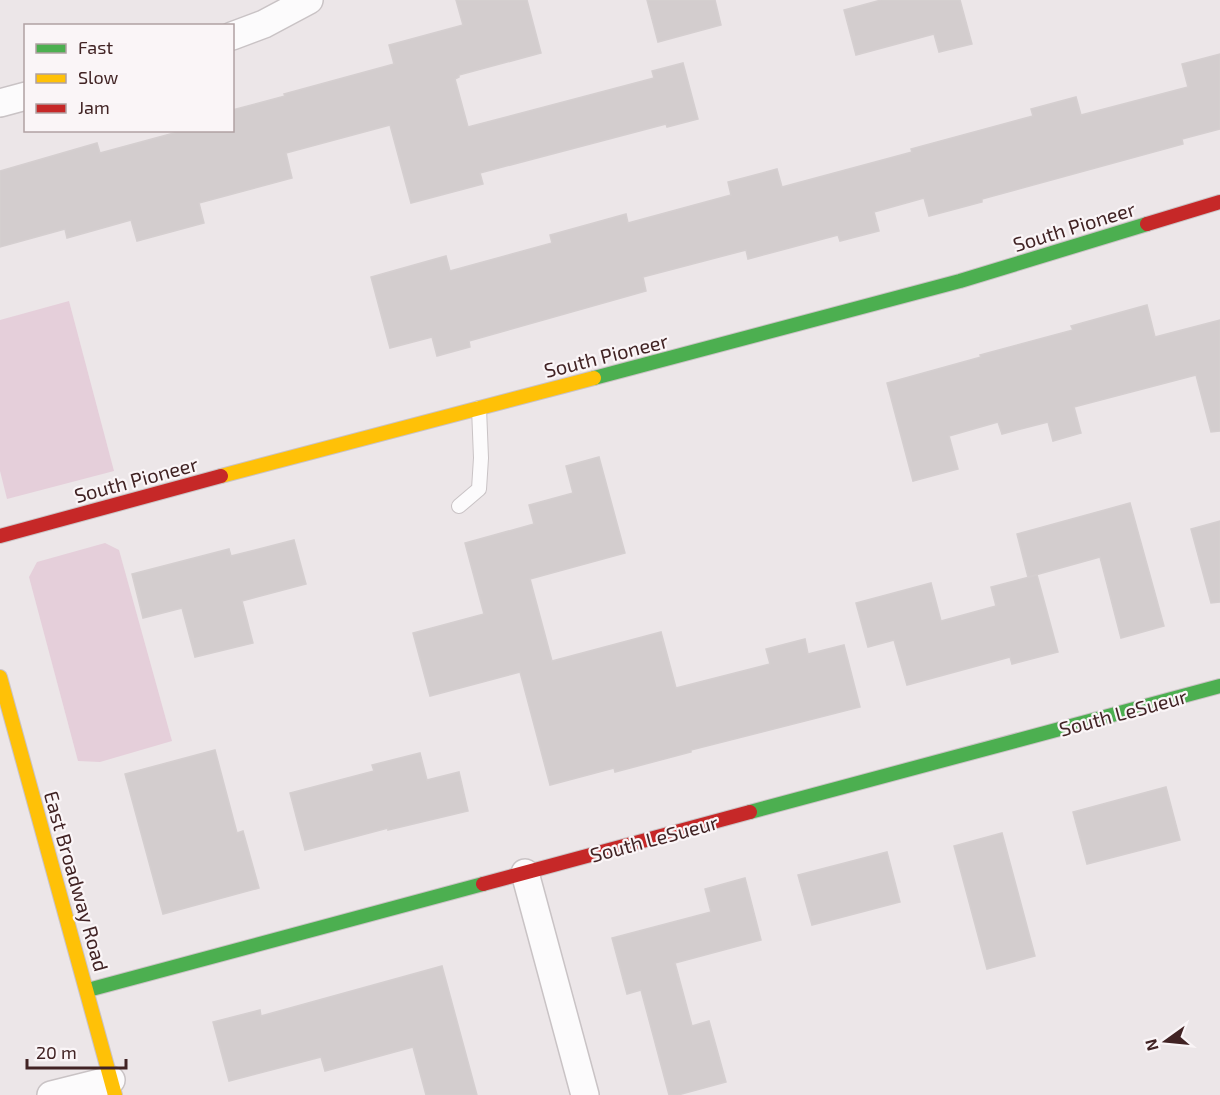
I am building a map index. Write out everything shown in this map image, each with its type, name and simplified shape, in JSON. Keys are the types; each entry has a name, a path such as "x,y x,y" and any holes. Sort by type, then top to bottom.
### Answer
{"street":[{"path":"234,35 264,24 309,0"},
{"path":"0,103 24,97"},
{"name":"South Pioneer","path":"0,536 814,321 1220,202"},
{"name":"East Broadway Road","path":"0,677 113,1087"},
{"name":"South LeSueur","path":"88,990 1220,686"},
{"path":"525,873 585,1095"},
{"path":"51,1095 113,1087"}],"lane":[{"path":"459,506 479,489 481,458 479,408"}],"shaded area":[{"path":"69,301 114,471 7,499 0,471 0,320"},
{"path":"105,543 119,550 172,741 100,762 78,761 29,577 37,562"}],"building":[{"path":"456,0 527,0 541,53 459,75 455,79 468,127 654,78 652,71 683,63 698,119 667,127 666,124 480,173 483,184 411,203 390,125 286,153 292,178 199,203 204,223 137,241 131,220 67,238 65,229 0,247 0,171 97,143 100,153 178,132 234,132 234,109 394,64 389,45 463,25"},
{"path":"647,0 715,0 721,25 658,42"},
{"path":"881,0 960,0 972,44 939,52 934,34 856,55 844,10"},
{"path":"1220,54 1220,129 1182,139 1183,144 982,199 982,202 929,216 924,198 874,212 879,231 840,241 838,235 748,259 746,250 643,277 646,291 469,341 470,347 437,356 432,337 390,348 371,277 446,256 450,271 552,243 550,235 626,214 628,223 731,195 728,182 777,169 782,187 1033,116 1031,109 1076,97 1081,115 1188,87 1182,64"},
{"path":"1147,305 1155,337 1220,320 1220,431 1211,432 1196,375 1074,407 1081,433 1053,441 1048,422 1002,434 998,422 949,436 958,469 913,481 887,383 1073,330 1071,326"},
{"path":"599,457 625,553 530,579 552,661 661,632 676,688 770,664 766,649 805,639 808,654 844,645 860,707 615,772 614,768 550,785 520,672 430,696 413,633 484,614 465,543 534,524 529,505 573,493 566,466"},
{"path":"1130,503 1164,626 1121,638 1100,557 1028,577 1017,534"},
{"path":"1220,521 1220,602 1211,603 1191,529"},
{"path":"294,540 306,584 242,601 253,643 195,657 182,608 143,618 132,574 229,549 231,556"},
{"path":"1037,575 1058,652 1012,664 1010,657 907,685 894,640 868,647 856,603 931,583 941,621 996,606 991,587"},
{"path":"215,750 237,833 243,831 259,888 163,914 125,774"},
{"path":"420,753 427,780 459,772 468,811 388,830 388,828 305,850 290,793 374,771 372,765"},
{"path":"1166,787 1180,840 1087,864 1073,812"},
{"path":"1002,833 1035,956 987,969 954,846"},
{"path":"887,852 900,902 812,925 798,875"},
{"path":"745,878 761,940 675,963 692,1026 709,1021 726,1082 678,1095 669,1095 641,990 627,994 612,938 711,912 705,889"},
{"path":"442,966 477,1095 426,1095 413,1047 325,1071 321,1057 229,1081 213,1022 260,1010 261,1016"}],"traffic: fast":[{"path":"594,378 960,281 1147,224"},
{"path":"750,812 1220,686"},
{"path":"88,990 483,884"}],"traffic: slow":[{"path":"221,476 594,378"},
{"path":"0,677 115,1095"}],"traffic: jam":[{"path":"1147,224 1220,202"},
{"path":"0,536 221,476"},
{"path":"483,884 750,812"}]}
